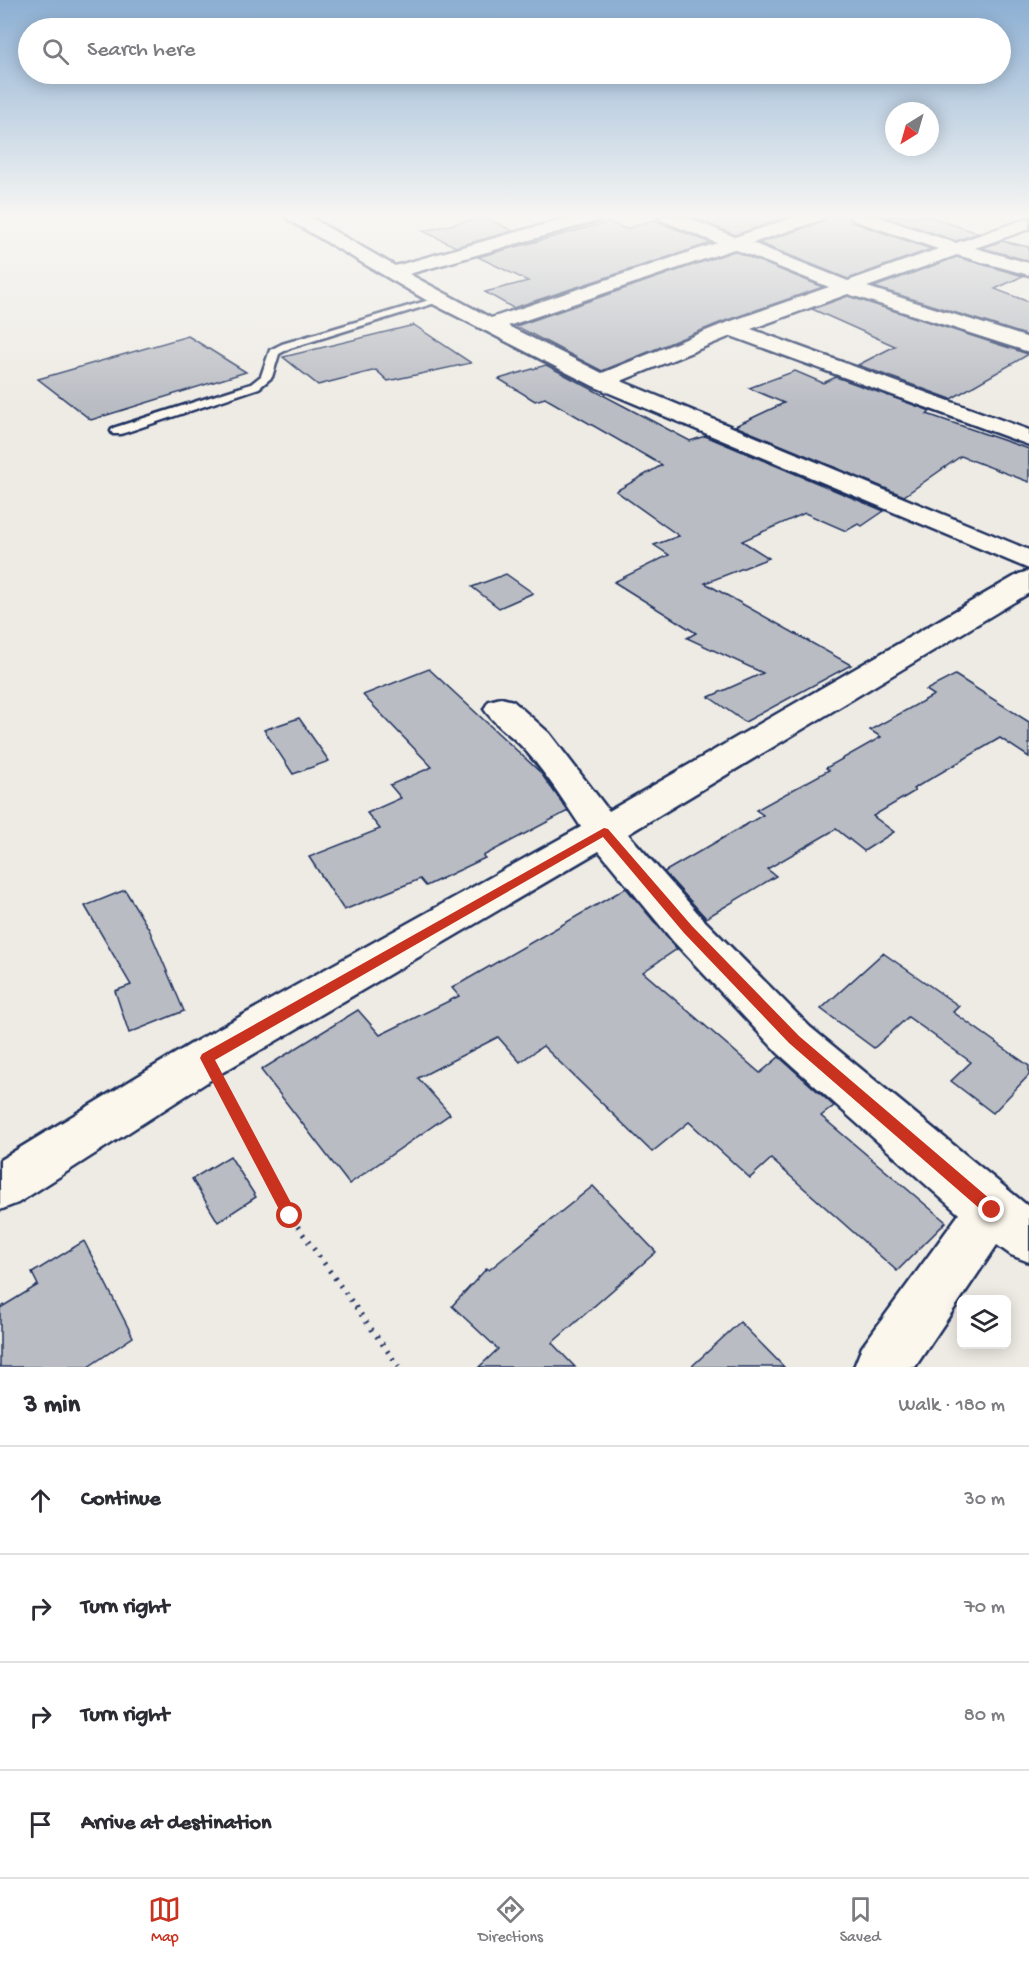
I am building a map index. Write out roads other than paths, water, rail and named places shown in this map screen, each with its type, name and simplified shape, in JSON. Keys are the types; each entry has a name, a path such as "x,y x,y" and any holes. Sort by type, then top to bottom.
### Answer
{"street":[{"path":"408,280 440,300 601,381 1029,560"},
{"path":"490,325 627,280"},
{"path":"827,280 1029,345"},
{"path":"601,381 731,329 871,280"},
{"path":"731,329 1029,438"},
{"path":"0,1187 207,1058 604,831 1029,580"},
{"path":"501,709 537,741 558,766 604,831 688,930 794,1040 1011,1224 882,1367"}],"lane":[{"path":"117,431 255,386 266,377 274,352 286,346 440,300"}]}
